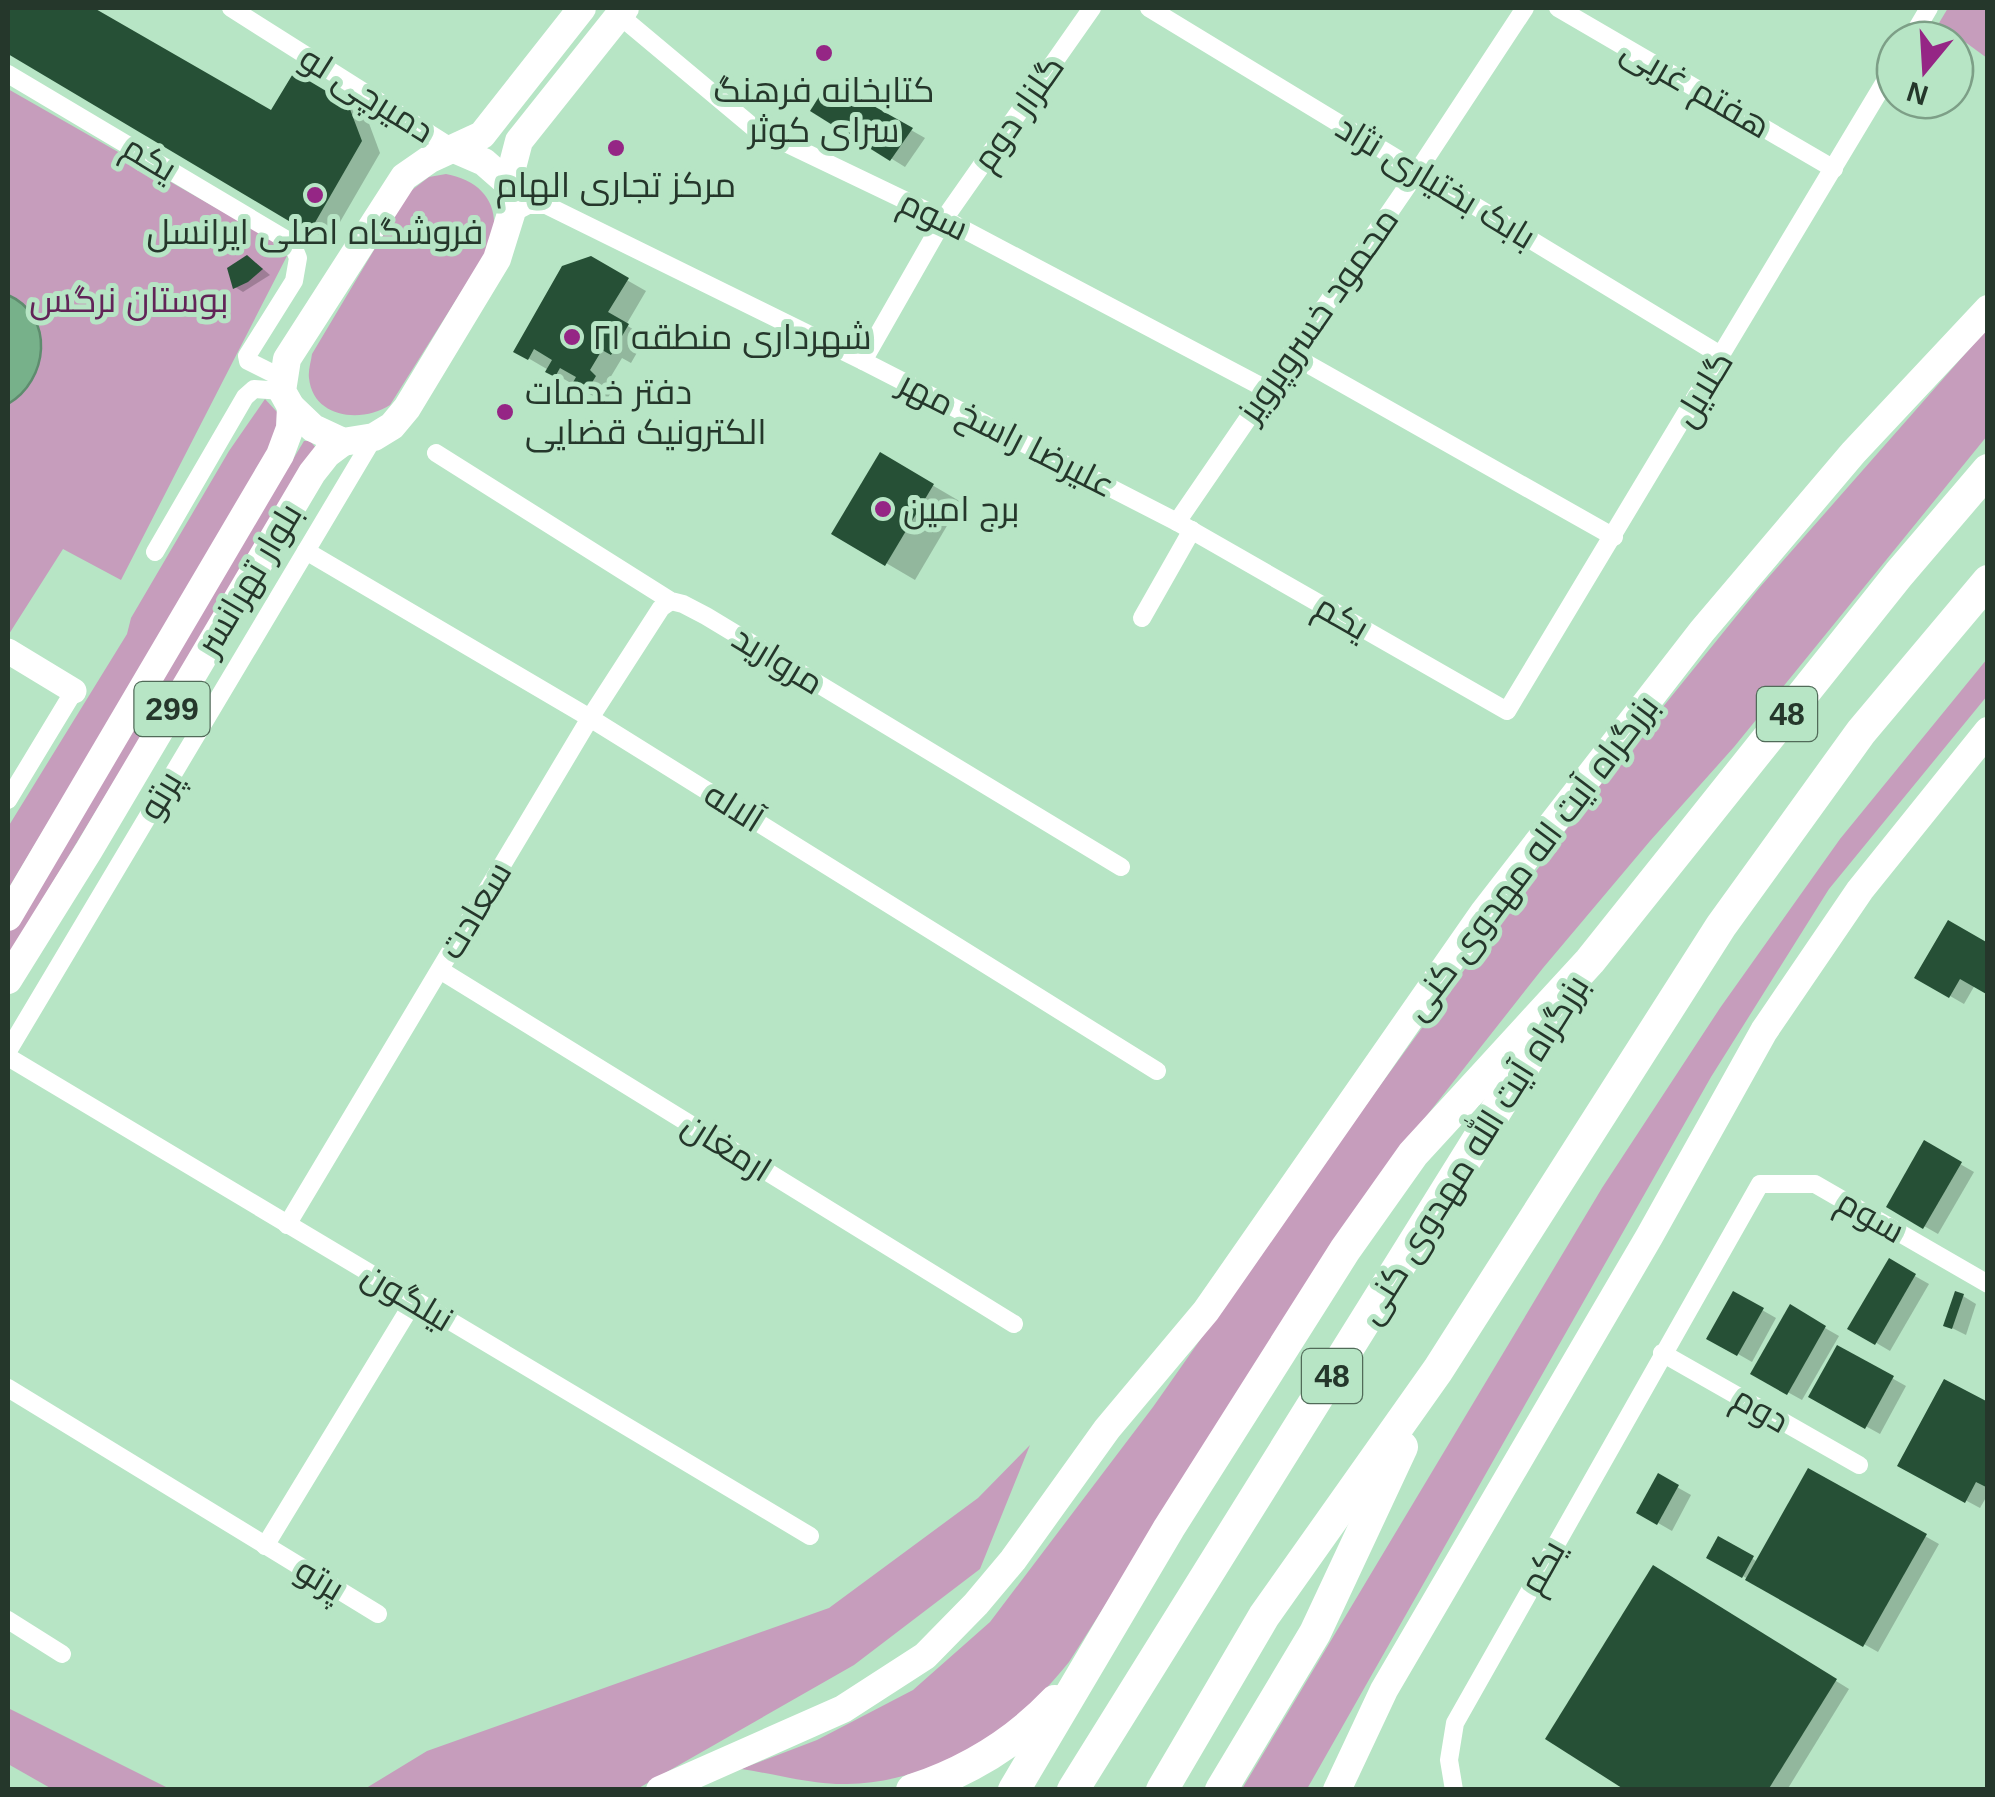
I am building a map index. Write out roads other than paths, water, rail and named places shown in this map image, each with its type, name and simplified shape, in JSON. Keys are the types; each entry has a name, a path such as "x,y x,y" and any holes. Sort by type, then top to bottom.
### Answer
{"highway":[{"name":"48","path":"1590,961 1899,574 1988,470"},
{"name":"48","path":"1162,1790 1264,1616 1438,1370 1721,926 1861,732 1988,581"},
{"name":"بزرگراه آیت الله مهدوی کنی","path":"1014,1790 1082,1673 1345,1250 1413,1154 1590,961"},
{"name":"بزرگراه آیت الله مهدوی کنی","path":"1073,1790 1590,961"},
{"path":"1221,1790 1315,1633 1438,1370"},
{"path":"912,1790 937,1782 991,1754 1030,1726 1082,1673"}],"main road":[{"path":"454,149 472,143 493,124 582,8"},
{"path":"285,392 314,428 343,442 374,437 392,426 432,370 498,258 511,214 508,183 520,142 622,11"},
{"path":"454,149 484,162 508,183"},
{"name":"بلوار تهرانسر","path":"8,918 280,455 290,428 285,392 287,360 299,337 389,196 416,167 454,149"},
{"name":"بزرگراه آیت اله مهدوی کنی","path":"660,1790 843,1709 925,1656 976,1604 1013,1560 1107,1429 1206,1311 1484,912 1702,631 1853,453 1988,309"},
{"name":"بلوار تهرانسر","path":"8,980 312,472 343,442"},
{"path":"1336,1790 1384,1690 1640,1254 1764,1030 1860,890 1988,731"}],"street":[{"name":"دمیرچی لو","path":"230,8 454,149"},
{"name":"گلزار دوم","path":"864,361 944,219 1092,8"},
{"name":"بابک بختیاری نژاد","path":"1150,8 1722,356"},
{"name":"محمود خسروپرویز","path":"1142,618 1184,526 1266,389 1418,172 1525,8"},
{"name":"هفتم غربی","path":"1558,8 1834,169"},
{"name":"سوم","path":"622,11 754,128 944,219 1266,389"},
{"name":"یکم","path":"8,74 292,243 298,258 294,281 247,356 285,392"},
{"name":"گلایل","path":"1507,711 1875,99"},
{"name":"علیرضا راسخ مهر","path":"511,214 528,205 546,205 864,361 1184,526"},
{"path":"1290,354 1614,536"},
{"path":"155,552 245,397 254,389 285,392"},
{"name":"پرتو","path":"8,1054 374,437"},
{"name":"مروارید","path":"436,453 671,601 706,616 1121,867"},
{"name":"یکم","path":"1184,526 1507,711"},
{"name":"آلاله","path":"306,551 590,718 1157,1071"},
{"name":"سعادت","path":"287,1225 590,718 661,608 671,601"},
{"path":"8,651 74,691 8,800"},
{"name":"ارمغان","path":"440,970 1014,1324"},
{"name":"نیلگون","path":"8,1054 810,1536"},
{"name":"سوم","path":"1662,1353 1760,1184 1815,1184 1988,1284"},
{"path":"265,1546 414,1301"},
{"name":"یکم","path":"1454,1790 1448,1760 1454,1723 1662,1353"},
{"name":"دوم","path":"1662,1353 1859,1465"},
{"name":"پرتو","path":"8,1388 378,1614"},
{"path":"8,1620 62,1654"}],"place":[{"name":"کتابخانه فرهنگ سرای کوثر","path":"824,53"},
{"name":"مرکز تجاری الهام","path":"616,148"},
{"name":"فروشگاه اصلی ایرانسل","path":"315,195"},
{"name":"شهرداری منطقه ۲۱","path":"572,337"},
{"name":"دفتر خدمات الکترونیک قضایی","path":"505,412"},
{"name":"برج امین","path":"883,509"}],"park label":[{"name":"بوستان نرگس","path":"129,300"}]}
